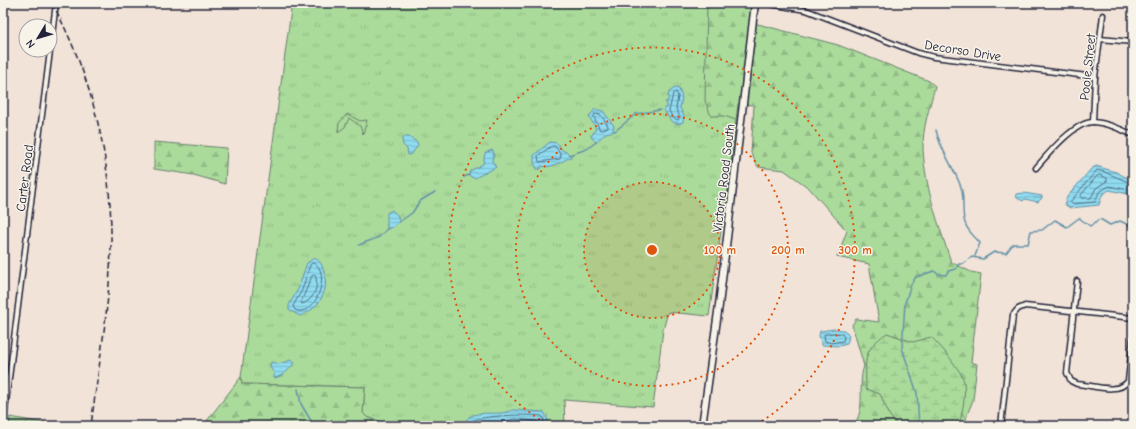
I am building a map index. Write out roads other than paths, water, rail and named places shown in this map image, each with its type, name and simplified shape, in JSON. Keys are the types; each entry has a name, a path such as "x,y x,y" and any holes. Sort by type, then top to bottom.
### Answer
{"main road":[{"name":"Victoria Road South","path":"702,426 717,319 755,3"}],"street":[{"name":"Carter Road","path":"3,426 56,3"},
{"name":"Decorso Drive","path":"764,3 806,10 893,44 934,57 1095,77"},
{"name":"Poole Street","path":"1093,122 1095,77 1103,15"},
{"path":"1100,39 1133,42"},
{"path":"1036,168 1062,139 1075,130 1093,122 1119,128 1133,135"},
{"path":"1077,281 1068,373 1069,379 1073,383 1117,388 1126,385 1128,381 1133,337"},
{"path":"1002,426 1015,312 1025,306 1133,318"}],"water":[{"path":"675,88 679,89 682,97 680,108 684,116 683,122 678,124 671,121 664,110 664,108 667,108 667,104 665,102 668,101 669,92"},
{"path":"595,109 603,111 614,126 613,130 615,131 606,133 596,142 591,137 596,128 589,117"},
{"path":"407,136 417,142 418,145 411,155 408,155 407,149 403,145 402,138"},
{"path":"550,142 557,143 562,150 568,153 571,157 553,166 541,166 541,169 537,169 534,162 534,155"},
{"path":"492,150 494,152 492,161 496,167 475,178 471,177 469,175 470,171 483,164 485,153"},
{"path":"1096,166 1116,172 1133,181 1133,195 1109,190 1102,195 1099,205 1070,208 1064,204 1067,197 1091,169"},
{"path":"1024,193 1042,196 1042,198 1038,202 1025,199 1023,201 1017,198 1016,194"},
{"path":"392,210 398,216 399,222 393,227 387,229 387,213"},
{"path":"314,258 321,264 324,272 324,293 312,309 300,316 289,310 289,305 298,289 307,263"},
{"path":"834,329 844,330 849,336 847,344 839,346 822,345 819,336 820,331"},
{"path":"291,360 294,362 293,365 283,374 274,378 274,373 270,367 271,362 279,364"},
{"path":"513,410 544,412 548,420 546,426 464,426 469,417 473,415 484,413 502,413"}],"waterway":[{"path":"615,131 636,114 660,110"},
{"path":"936,130 941,145 961,187 963,196 963,214 966,226 980,243 975,256"},
{"path":"569,155 587,149 596,142"},
{"path":"464,177 469,175"},
{"path":"399,222 412,213 420,201 435,192"},
{"path":"919,426 917,393 902,348 905,303 911,284 916,277 934,271 938,274 946,275 948,271 956,269 959,264 962,264 972,257 983,259 994,252 1006,253 1013,244 1028,244 1031,231 1042,230 1055,220 1067,227 1079,218 1090,226 1100,219 1110,225 1120,221 1133,227"},
{"path":"359,245 379,237 387,229"},
{"path":"298,389 301,404 314,426"}],"railway":[{"path":"52,3 77,56 87,84 102,142 110,200 111,254 107,303 91,426"}]}
